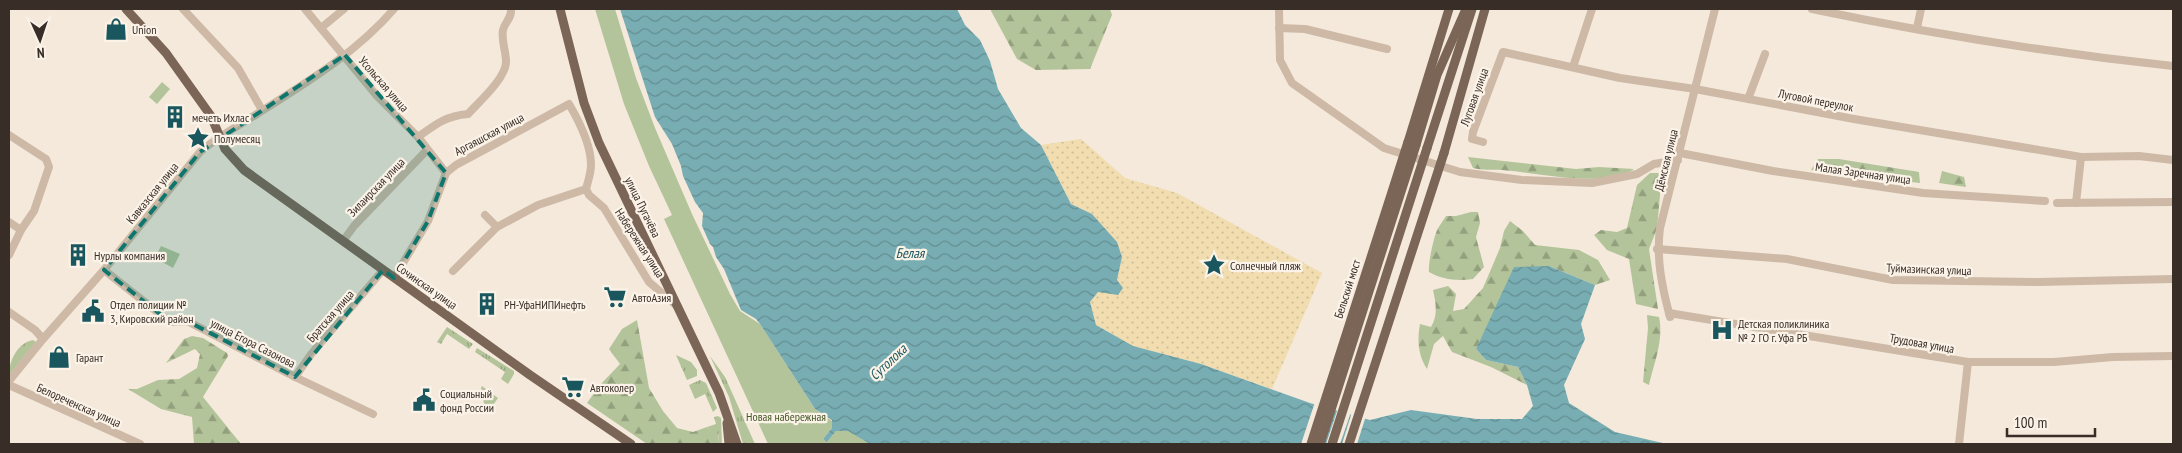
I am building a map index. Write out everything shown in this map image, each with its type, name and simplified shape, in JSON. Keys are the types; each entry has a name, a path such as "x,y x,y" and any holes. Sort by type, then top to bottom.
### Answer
{"main road":[{"name":"Сочинская улица","path":"126,9 166,53 211,116 224,149 244,170 530,375 631,444"},
{"name":"улица Пугачёва","path":"560,9 584,103 599,143 725,408"},
{"path":"1412,143 1449,9"},
{"path":"1412,143 1437,75 1466,9"},
{"path":"1332,444 1472,9"},
{"path":"1349,444 1444,153 1486,9"},
{"name":"Бельский мост","path":"1311,444 1412,143"},
{"name":"Бельский мост","path":"1320,444 1412,143"},
{"path":"725,408 729,444"},
{"path":"725,408 737,444"}],"street":[{"path":"183,9 192,12 238,68 262,110"},
{"name":"Усольская улица","path":"306,9 377,96 418,137 446,173"},
{"path":"321,28 344,9"},
{"name":"Кавказская улица","path":"9,381 104,270 200,152 220,137 333,65 378,27 394,9"},
{"path":"418,137 452,116 468,114 498,80 505,70 503,30 511,18 511,9"},
{"path":"1279,9 1280,60 1292,83 1384,148 1460,172 1522,180 1592,183 1637,174 1654,164 1679,156"},
{"path":"1573,67 1592,9"},
{"name":"Дёмская улица","path":"1670,316 1662,284 1658,249 1660,228 1716,9"},
{"path":"1812,9 1844,12 1917,28 2088,56 2173,66"},
{"path":"1917,28 1921,9"},
{"path":"1279,28 1305,29 1387,48"},
{"name":"Луговой переулок","path":"1503,52 1620,78 1695,89 1854,119 2080,157 2139,156 2173,160"},
{"name":"Луговая улица","path":"1483,142 1472,139 1503,52"},
{"path":"1748,99 1765,54"},
{"name":"Аргаяшская улица","path":"446,173 456,165 569,104 579,125 591,165 586,189"},
{"path":"9,135 46,159 49,167 34,211 21,230 9,255"},
{"name":"Зилаирская улица","path":"343,241 427,150"},
{"name":"Малая Заречная улица","path":"1679,156 1923,193 2045,201"},
{"path":"2076,203 2080,157"},
{"path":"394,278 428,221 446,173"},
{"path":"453,271 497,227 538,205 586,189"},
{"name":"Набережная улица","path":"586,189 589,195 604,208 649,282 677,306"},
{"path":"2057,203 2173,202"},
{"path":"485,215 497,227"},
{"path":"9,222 21,230"},
{"name":"Туймазинская улица","path":"1658,249 1786,259 1893,280 2039,282 2173,279"},
{"name":"улица Егора Сазонова","path":"104,270 170,322 187,321 295,377 373,414"},
{"name":"Братская улица","path":"295,377 312,353 384,270"},
{"path":"9,312 35,330 43,339"},
{"name":"Трудовая улица","path":"1670,316 1968,362 2054,362 2113,357 2173,356"},
{"path":"1958,444 1968,362"},
{"name":"Белореченская улица","path":"9,385 140,444"}],"highlighted area":[{"path":"345,55 446,173 428,221 394,278 383,270 295,377 187,321 170,322 104,270 200,152"}],"green space":[{"name":"Новая набережная","path":"595,9 615,9 636,78 655,128 692,214 740,311 760,324 815,409 832,421 832,428 823,439 827,442 836,431 848,430 870,444 768,444 664,219 672,215 649,166 624,104"},
{"path":"990,9 1110,9 1112,15 1090,69 1036,70 1017,59"},
{"path":"162,82 170,89 157,104 149,97"},
{"path":"1468,157 1576,169 1599,167 1634,169 1622,175 1608,178 1557,177 1507,170 1473,168"},
{"path":"1818,159 1839,159 1919,172 1920,183 1811,170"},
{"path":"1942,171 1964,177 1966,187 1939,183"},
{"path":"1650,173 1662,173 1657,229 1649,249 1658,309 1636,304 1629,259 1607,250 1594,235 1601,230 1617,232 1627,228 1637,185"},
{"path":"1478,212 1480,223 1476,237 1484,267 1473,279 1467,280 1445,278 1429,272 1435,237 1446,216 1456,216"},
{"path":"1510,221 1523,231 1535,245 1579,250 1598,260 1610,280 1595,285 1549,266 1494,313 1476,349 1486,360 1518,367 1527,385 1491,367 1452,352 1443,336 1434,344 1427,369 1420,353 1419,336 1420,324 1431,327 1435,318 1436,305 1433,290 1448,286 1456,294 1453,311 1464,309 1483,288 1500,248 1504,231"},
{"path":"161,246 180,254 173,268 155,258"},
{"path":"1647,315 1659,317 1660,326 1658,351 1649,385 1643,382 1648,328"},
{"path":"637,320 649,388 663,411 677,428 693,432 707,427 709,430 719,430 718,444 647,444 587,403 600,385 620,364 609,349 622,329"},
{"path":"447,327 473,344 469,349 447,334 441,344 437,342"},
{"path":"192,336 203,338 227,353 228,356 203,397 241,444 194,444 192,417 161,409 128,389 137,389 158,380 179,379 197,368 200,354 195,349 166,363 184,339"},
{"path":"33,340 36,342 9,375 10,364 15,353 22,345"},
{"path":"477,348 514,371 508,384 501,379 505,372 475,352"},
{"path":"676,355 691,362 697,370 697,376 687,380"},
{"path":"710,356 725,377 755,444 743,444 729,397"},
{"path":"700,380 706,383 717,408 713,412 705,394 695,399 689,385"},
{"path":"482,386 498,398 489,411 485,408"},
{"path":"718,416 721,418 722,444 718,444 719,430 709,430 707,427 716,424 714,417"}],"sand":[{"name":"Солнечный пляж","path":"1081,139 1125,178 1177,193 1322,273 1272,389 1201,364 1133,346 1096,325 1090,302 1098,292 1117,280 1122,257 1092,214 1071,204 1041,145"}],"water":[{"name":"Белая","path":"620,9 957,9 965,25 980,40 990,61 998,89 1021,128 1041,145 1071,204 1092,214 1117,242 1122,257 1117,280 1123,288 1118,295 1098,292 1090,302 1096,325 1133,346 1201,364 1310,403 1370,420 1411,410 1477,419 1522,419 1533,406 1527,385 1518,367 1486,360 1476,349 1514,267 1549,266 1595,285 1581,324 1585,339 1564,385 1569,403 1615,432 1667,444 870,444 848,431 836,431 827,442 823,439 832,428 832,420 815,409 760,324 756,319 741,310 724,269 716,257 702,226 703,213 695,202 683,176 672,144 655,117"}],"pier":[{"path":"1315,402 1336,407 1324,444 1301,444"},
{"path":"1338,408 1351,412 1340,444 1326,444"},
{"path":"1352,412 1366,416 1357,444 1342,444"}],"place":[{"name":"Union","path":"116,29"},
{"name":"мечеть Ихлас","path":"175,117"},
{"name":"Полумесяц","path":"198,138"},
{"name":"Нурлы компания","path":"78,255"},
{"name":"Солнечный пляж","path":"1214,265"},
{"name":"АвтоАзия","path":"615,297"},
{"name":"РН-УфаНИПИнефть","path":"487,304"},
{"name":"Отдел полиции № 3, Кировский район","path":"93,311"},
{"name":"Детская поликлиника № 2 ГО г. Уфа РБ","path":"1722,330"},
{"name":"Гарант","path":"59,357"},
{"name":"Автоколер","path":"573,387"},
{"name":"Социальный фонд России","path":"424,400"}],"water label":[{"name":"Сутолока","path":"888,362"}]}
